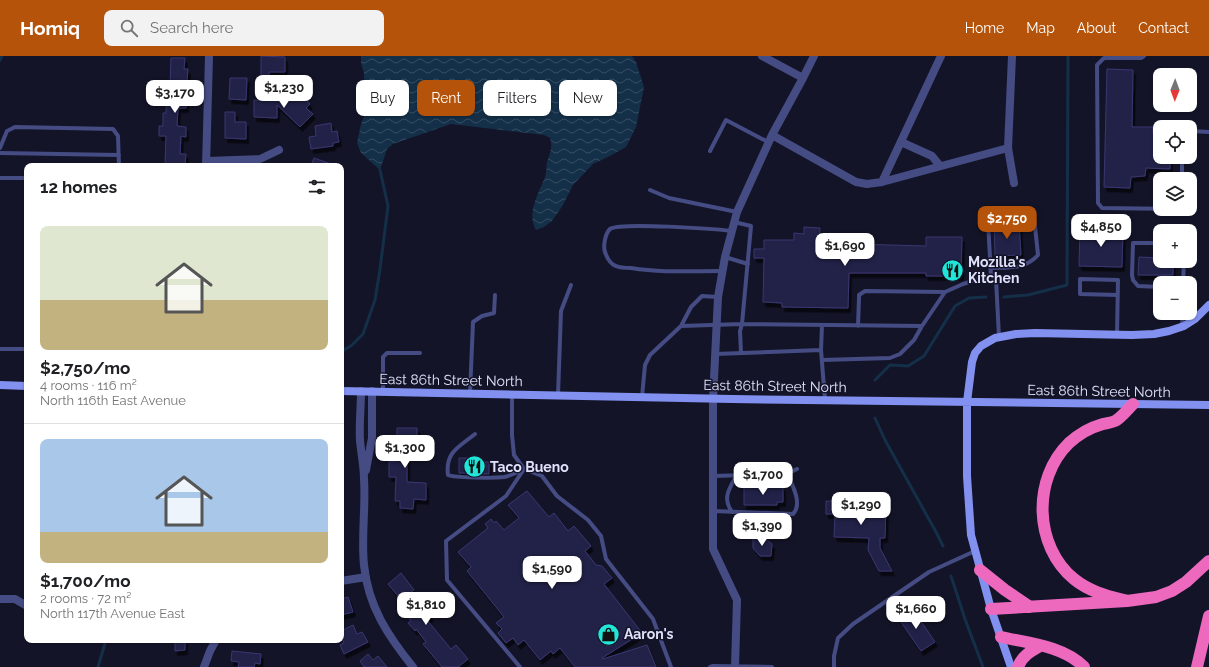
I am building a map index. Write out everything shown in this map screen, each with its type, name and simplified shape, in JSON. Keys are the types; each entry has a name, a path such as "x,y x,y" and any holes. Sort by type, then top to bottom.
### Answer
{"highway":[{"path":"1127,601 1098,593 1074,579 1064,568 1050,545 1043,520 1042,508 1044,491 1048,477 1053,466 1069,443 1086,431 1101,424 1116,421 1133,404"},
{"path":"991,609 1127,601 1156,597 1172,591 1186,582 1209,561"},
{"path":"980,570 1005,590 1030,607"},
{"path":"1197,667 1209,616"},
{"path":"1001,637 1064,653 1084,667"},
{"path":"1018,667 1020,661 1028,652 1040,646"}],"main road":[{"path":"1011,667 991,609 971,535 967,476 967,402 972,362 975,353 981,346 999,337 1016,334 1154,334 1182,327 1195,319 1209,305"},
{"path":"0,385 24,386"},
{"name":"East 86th Street North","path":"344,391 713,399 1209,405"}],"street":[{"path":"209,56 207,163 260,159 279,150"},
{"path":"762,56 803,78"},
{"path":"735,666 737,600 713,549 713,399 718,297 725,257 737,212 772,134 814,56"},
{"path":"882,182 941,56"},
{"path":"1010,57 1008,148 1014,183"},
{"path":"772,134 856,182 867,184 882,182 1008,148"},
{"path":"901,142 932,156 940,166"},
{"path":"361,391 360,439 364,479 363,535 366,577 370,594 386,632 413,667"},
{"path":"364,479 372,438 372,391"},
{"path":"344,580 366,577"},
{"path":"0,599 15,599 24,604"},
{"path":"204,667 214,643"}],"lane":[{"path":"1144,56 1141,58 1104,58 1097,65 1098,203 1102,208 1153,209"},
{"path":"710,151 726,120 769,143"},
{"path":"0,148 7,131 15,127 113,129 118,136 119,163"},
{"path":"1197,131 1209,132"},
{"path":"0,153 119,155"},
{"path":"0,178 24,178"},
{"path":"650,190 669,198 737,212"},
{"path":"990,268 1024,266 1033,261 1038,255 1034,217 1032,213 1000,215 988,221 990,268 991,276"},
{"path":"734,222 751,226 740,332 741,353"},
{"path":"722,271 643,270 615,266 610,262 605,252 605,243 610,229 617,227 708,228 732,231"},
{"path":"1153,243 1133,243 1132,275 1133,280 1138,286 1153,287"},
{"path":"725,257 748,264"},
{"path":"858,326 858,298 859,295 865,290 945,292 963,284 991,276 996,279 999,337"},
{"path":"1117,334 1118,295 1118,280 1080,279 1080,294 1118,295"},
{"path":"558,395 561,311 571,285"},
{"path":"822,360 890,358 900,354 914,340 945,292"},
{"path":"470,393 473,322 482,316 494,313 495,295"},
{"path":"642,397 645,365 650,355 681,326 691,307 702,296 718,297"},
{"path":"1182,320 1182,327"},
{"path":"681,326 742,324 922,326"},
{"path":"822,325 821,350 825,400"},
{"path":"0,348 24,349"},
{"path":"715,354 821,350"},
{"path":"383,392 383,357 387,353 420,353"},
{"path":"512,394 512,435 514,455 524,469 542,476 557,496 588,520 601,536 606,559 653,619 671,667"},
{"path":"475,434 451,454 447,461 448,475 460,477 505,477 524,469"},
{"path":"520,667 447,580 446,541 506,496 524,469"},
{"path":"713,476 787,474 797,469"},
{"path":"713,511 793,514 797,506 794,488 787,474"},
{"path":"732,512 728,506 726,498 729,488 737,475"},
{"path":"834,667 834,656 838,638 853,624 929,572 975,551"},
{"path":"710,667 772,667"}],"water":[{"path":"361,56 632,56 636,62 644,87 636,127 626,147 593,164 573,185 563,205 552,221 544,227 536,230 532,217 534,203 546,175 547,162 551,147 550,138 544,135 451,124 393,144 387,149 380,170 361,153 357,143 361,124 364,116 409,116 409,80 364,80"}],"building":[{"path":"261,56 285,57 285,72 269,72 269,76 261,76"},
{"path":"171,58 185,58 184,69 188,69 187,81 182,80 182,97 186,97 186,108 178,108 177,126 186,127 186,137 181,136 180,154 186,154 185,163 165,163 166,136 159,136 159,126 163,126 163,113 166,113 167,87 170,87"},
{"path":"1107,69 1133,70 1132,127 1153,127 1153,164 1170,164 1170,169 1146,168 1145,176 1131,177 1130,188 1104,187"},
{"path":"230,78 247,78 246,100 229,99"},
{"path":"301,94 310,104 306,108 313,114 300,127 277,105 277,118 254,117 254,100 287,101 291,96 295,100"},
{"path":"225,112 235,112 235,122 246,122 246,139 225,138"},
{"path":"331,123 332,132 337,131 339,142 333,143 333,146 311,149 309,137 316,136 315,126"},
{"path":"314,158 328,163 312,163"},
{"path":"1019,223 1021,255 995,256 994,225"},
{"path":"804,227 820,228 819,243 926,246 926,237 962,237 961,276 926,276 926,273 849,273 848,308 782,307 782,303 763,302 764,258 754,258 754,249 764,249 764,240 794,240 794,233 804,234"},
{"path":"1080,229 1123,231 1122,267 1079,266"},
{"path":"1139,257 1153,258 1153,268 1173,268 1173,275 1138,275"},
{"path":"397,428 417,428 417,444 407,443 407,482 426,483 426,500 414,499 413,509 400,508 400,501 395,501 396,477 389,477 389,462 393,462 393,446 390,446 391,436 397,436"},
{"name":"Taco Bueno","path":"459,458 478,458 478,462 489,462 489,474 459,473"},
{"path":"744,487 783,487 783,502 777,502 777,505 744,505"},
{"path":"527,491 549,517 554,513 568,531 574,526 591,546 585,551 596,565 602,566 612,578 604,584 642,633 602,658 603,659 647,645 656,667 575,667 560,648 553,654 551,651 540,660 524,640 518,645 513,638 506,643 498,633 502,629 496,623 504,617 467,571 471,567 458,552 488,528 485,524 491,519 494,523 496,521 504,530 519,518 508,505"},
{"path":"826,501 853,502 853,505 886,506 885,538 880,538 880,548 892,571 879,571 868,550 869,538 834,537 835,514 826,514"},
{"path":"753,537 764,538 772,544 771,556 760,556 753,548"},
{"path":"401,573 414,590 411,592 431,617 427,620 451,649 456,645 468,659 458,667 442,667 423,644 426,642 416,629 415,631 408,623 411,621 409,619 411,617 405,610 408,608 388,584"},
{"path":"348,597 353,612 344,614 344,598"},
{"path":"912,608 935,642 921,651 898,618"},
{"path":"353,625 357,634 362,632 368,642 344,654 340,645 344,643 344,630"},
{"path":"175,643 185,643 185,650 175,651"},
{"path":"232,651 261,654 260,664 255,663 254,667 238,667 239,662 231,661"},
{"path":"368,654 373,660 378,656 387,667 364,667 360,661"}],"waterway":[{"path":"0,60 2,56"},
{"path":"1004,297 1028,295 1067,285 1068,56"},
{"path":"344,350 352,345 363,334 375,300 388,206 380,170"},
{"path":"875,380 890,365 908,366 924,356 955,306 969,298 986,297"},
{"path":"875,418 885,440 943,546"},
{"path":"951,576 983,667"},
{"path":"98,667 105,643"}],"place":[{"name":"Mozilla's Kitchen","path":"952,270"},
{"name":"Taco Bueno","path":"474,467"},
{"name":"Aaron's","path":"609,634"}]}
